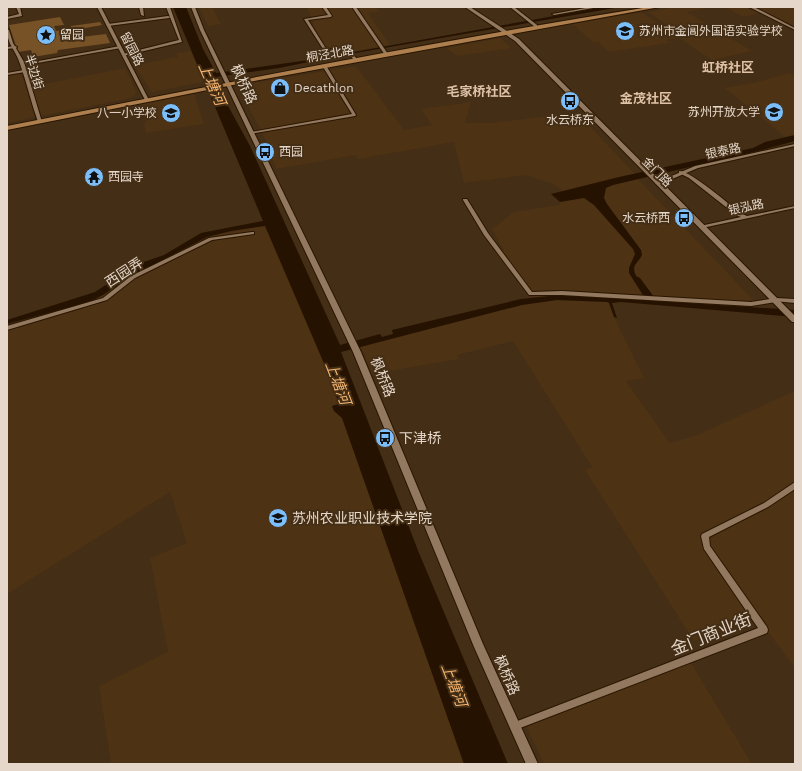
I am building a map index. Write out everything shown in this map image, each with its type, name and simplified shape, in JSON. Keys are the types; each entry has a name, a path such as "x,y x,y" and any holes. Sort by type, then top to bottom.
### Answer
{"main road":[{"name":"枫桥路","path":"193,7 349,334 479,647 532,764"},
{"name":"金门路","path":"467,7 505,32 792,318 795,326"},
{"name":"桐泾北路","path":"227,81 325,67 383,49 505,32 534,24 647,7"},
{"name":"桐泾北路","path":"7,127 219,84 227,81 505,32 658,7"},
{"name":"金门路","path":"649,177 658,183 777,304"}],"street":[{"path":"7,18 21,15 18,7"},
{"name":"留园路","path":"99,7 147,99"},
{"path":"141,7 143,15"},
{"path":"124,55 181,42 168,7"},
{"path":"324,7 330,16 306,19 324,48 332,51 348,51 354,58"},
{"path":"354,7 383,49"},
{"path":"512,7 534,24"},
{"path":"554,14 597,7"},
{"path":"751,7 795,29"},
{"path":"108,25 168,17"},
{"name":"半边街","path":"7,30 11,45 22,62 40,120"},
{"path":"7,48 11,45"},
{"path":"22,62 31,61 32,63 120,48"},
{"path":"252,133 354,115 325,67"},
{"path":"7,74 24,71"},
{"name":"银泰路","path":"658,183 668,180 681,172 697,167 795,145"},
{"path":"681,172 691,177 738,214 747,217"},
{"path":"465,200 486,234 531,294 639,297 751,304 777,304 795,301"},
{"name":"银泓路","path":"702,227 795,207"},
{"name":"西园弄","path":"7,328 105,299 134,276 211,239 252,233"},
{"name":"金门商业街","path":"515,726 764,630 707,547 705,536 766,505 795,485"}],"shaded area":[{"path":"199,7 212,7 221,24 208,26"},
{"path":"307,7 375,7 379,11 368,13 390,45 326,57"},
{"path":"675,7 714,7 687,12 752,51 712,60 679,38 684,37 648,12"},
{"path":"725,7 746,7 759,13 744,17"},
{"path":"753,7 794,7 795,28"},
{"name":"苏州市金阊外国语实验学校","path":"642,12 679,38 666,40 669,43 609,52 598,42 594,43 572,24"},
{"name":"留园","path":"60,17 64,25 54,26 56,31 71,28 71,26 100,22 102,25 80,29 82,33 79,34 81,37 106,34 110,43 58,50 57,53 33,57 31,50 18,52 9,25"},
{"path":"500,38 511,48 458,56 446,48"},
{"path":"191,51 203,82 152,92 134,65 178,57 176,53"},
{"path":"356,66 404,130 432,125 421,109 471,102 465,123 491,123 572,113 584,125 590,126 635,174 569,191 579,198 613,185 637,178 760,307 570,296 532,297 495,252 504,250 492,229 514,212 559,205 560,202 569,200 563,191 553,184 526,175 464,183 454,142 358,159 356,155 276,169 265,139 240,90 247,84"},
{"path":"125,68 136,91 134,96 127,99 40,116 30,87"},
{"path":"21,73 36,117 7,123 7,81 10,80 9,75"},
{"name":"苏州开放大学","path":"789,73 795,76 795,135 785,137 725,88 753,83"},
{"name":"八一小学校","path":"194,94 204,124 146,133 144,123 146,123 139,104"},
{"name":"苏州农业职业技术学院","path":"265,225 329,375 342,418 464,764 111,764 99,686 168,652 150,558 187,543 170,492 7,594 7,324 58,312 103,295 135,274 207,237"},
{"path":"557,300 609,303 614,317 644,378 626,381 670,443 697,435 795,391 795,668 768,632 760,616 694,641 585,470 592,467 513,341 457,355 459,359 372,374 361,347 513,306"},
{"path":"691,663 752,764 544,764 526,726"}],"water":[{"name":"上塘河","path":"173,7 186,7 203,49 216,73 309,60 604,7 620,7 338,56 279,68 216,77 221,93 250,146 340,345 380,334 382,337 393,334 392,330 521,299 559,295 646,300 629,273 629,268 635,254 633,249 594,205 584,198 560,202 551,194 619,177 753,148 765,142 795,135 795,141 613,185 606,188 604,198 641,250 642,255 634,267 636,276 640,278 657,301 795,310 795,317 621,302 612,303 617,318 614,317 609,303 607,302 557,300 522,305 341,352 419,553 508,764 464,764 342,418 334,411 332,406 339,404 329,375 265,226 231,231 207,237 135,274 103,295 89,302 7,324 7,320 95,292 138,264 164,255 201,233 263,221"}],"place":[{"name":"苏州市金阊外国语实验学校","path":"625,31"},
{"name":"留园","path":"46,35"},
{"name":"Decathlon","path":"280,88"},
{"name":"水云桥东","path":"570,101"},
{"name":"苏州开放大学","path":"774,112"},
{"name":"八一小学校","path":"171,113"},
{"name":"西园","path":"265,152"},
{"name":"西园寺","path":"94,177"},
{"name":"水云桥西","path":"684,218"},
{"name":"下津桥","path":"385,438"},
{"name":"苏州农业职业技术学院","path":"278,518"}],"district":[{"name":"虹桥社区","path":"728,67"},
{"name":"毛家桥社区","path":"479,91"},
{"name":"金茂社区","path":"646,98"}]}
